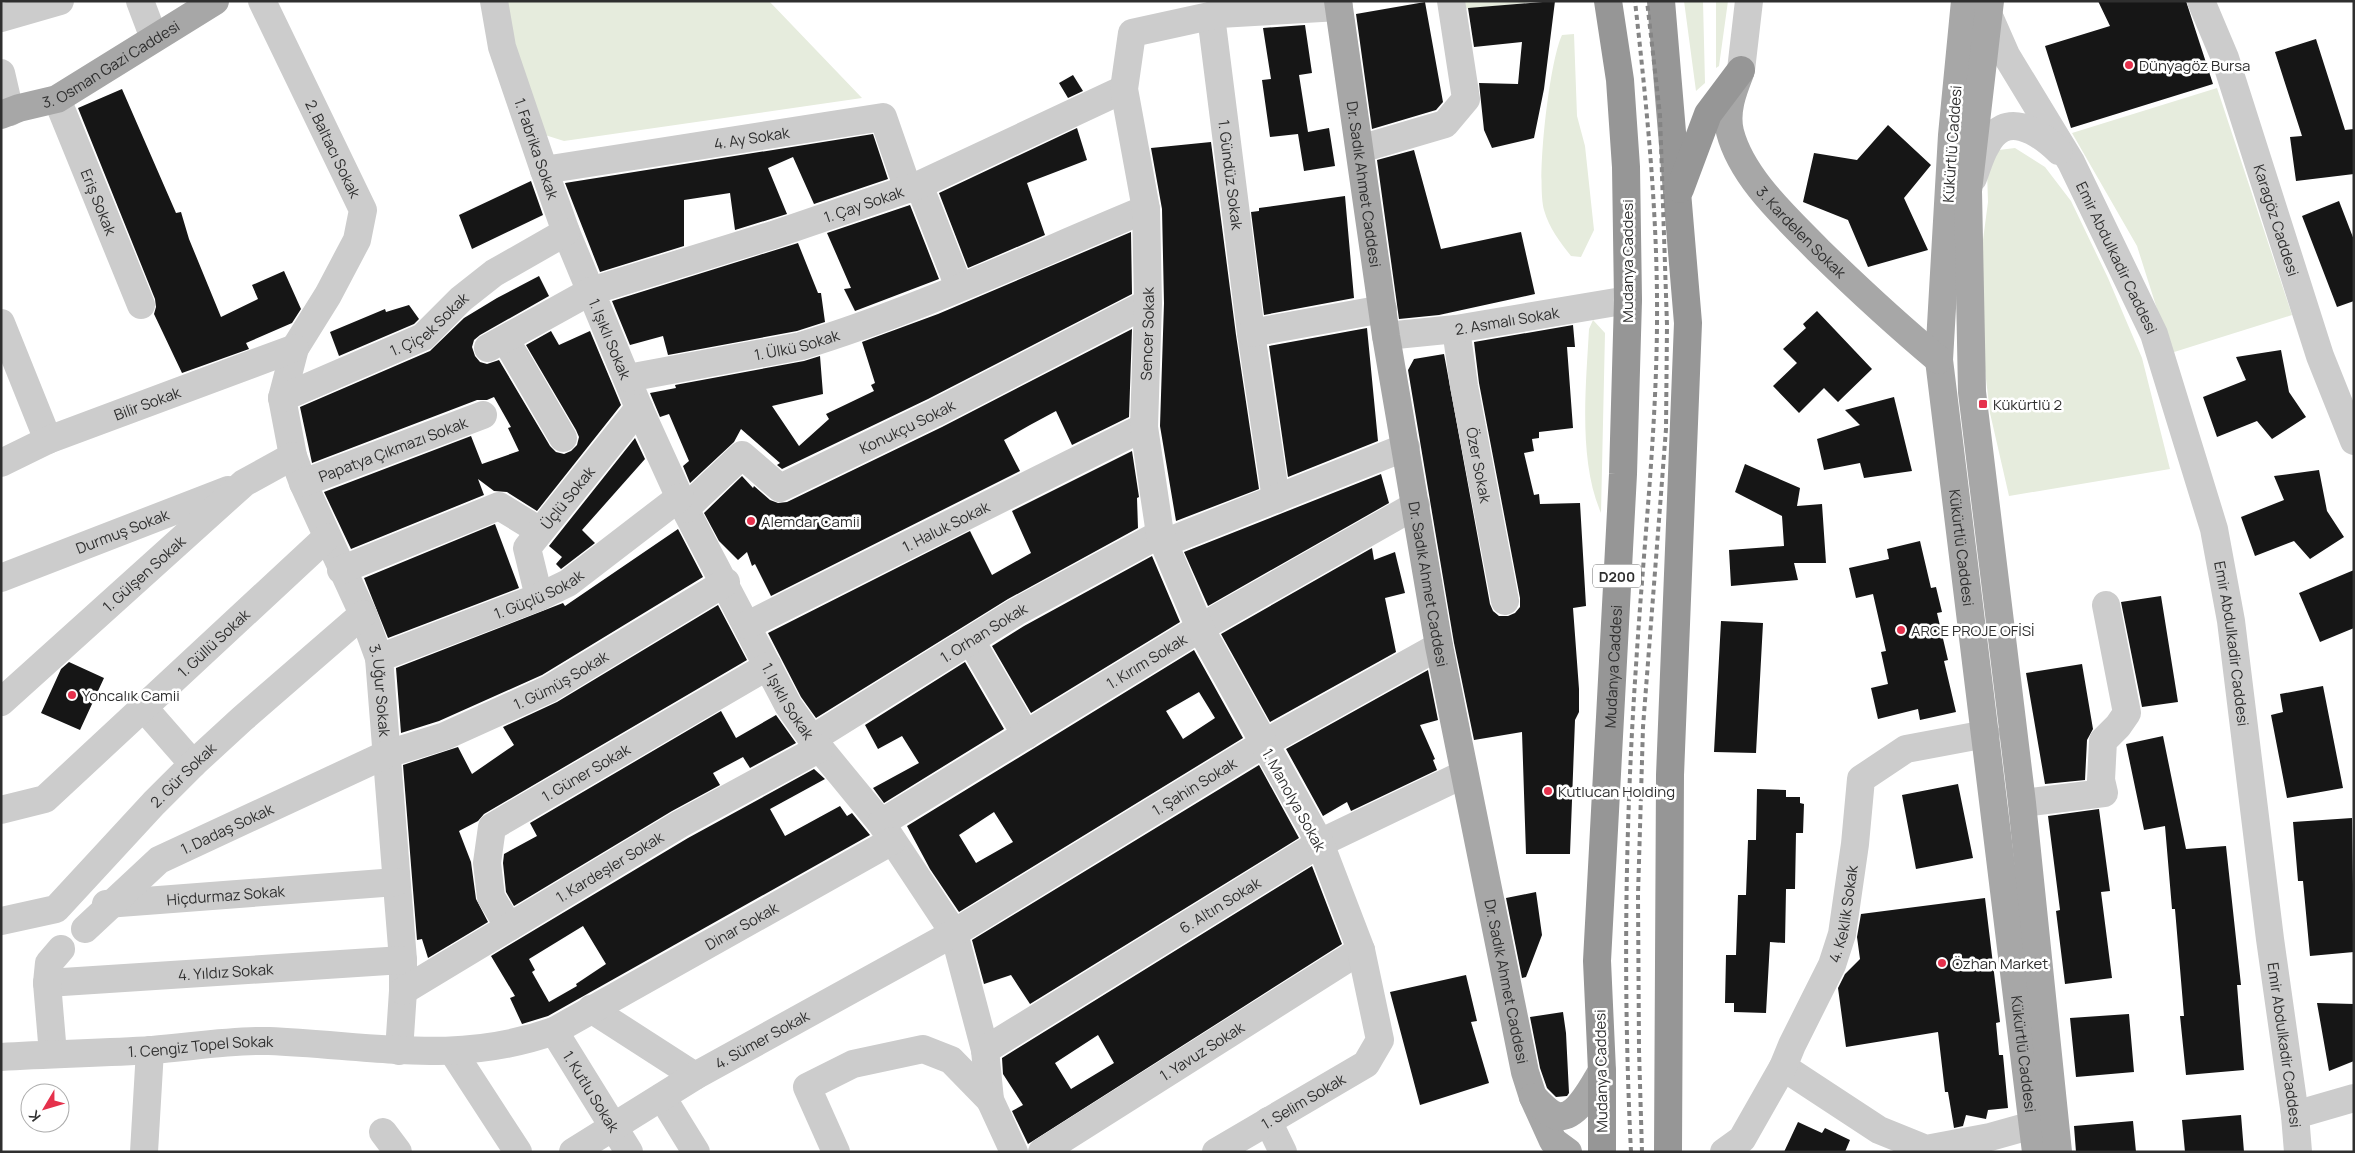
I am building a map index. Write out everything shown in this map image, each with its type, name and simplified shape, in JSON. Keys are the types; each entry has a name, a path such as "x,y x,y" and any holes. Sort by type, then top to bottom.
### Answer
{"highway":[{"name":"Mudanya Caddesi","path":"1602,1152 1602,1071 1597,961 1623,474 1628,300 1626,167 1620,80 1608,1"},
{"path":"1661,1 1688,324 1670,775 1668,1152"},
{"path":"1676,198 1708,114 1741,70"}],"main road":[{"name":"3. Osman Gazi Caddesi","path":"5,113 57,99 215,1"},
{"name":"Kükürtlü Caddesi","path":"1965,1 1952,135 1939,360 2036,1152"},
{"name":"Dr. Sadık Ahmet Caddesi","path":"1338,4 1386,336 1439,646 1464,774 1525,1072 1533,1097 1553,1141 1568,1152"},
{"name":"Kükürtlü Caddesi","path":"1989,8 1968,191 1972,392 2022,803 2058,1152"},
{"name":"3. Kardelen Sokak","path":"1741,70 1730,101 1730,131 1747,169 1772,203 1830,262 1901,329 1939,360"},
{"path":"1533,1097 1546,1110 1558,1116 1569,1114 1581,1104 1602,1071"}],"street":[{"path":"1,18 60,1"},
{"path":"140,1 154,38"},
{"name":"2. Baltacı Sokak","path":"262,1 363,210 357,240 328,295 295,348"},
{"name":"1. Fabrika Sokak","path":"494,1 502,47 566,232 591,292"},
{"path":"1360,149 1445,124 1466,99 1451,1"},
{"path":"1741,70 1749,1"},
{"name":"Karagöz Caddesi","path":"2201,1 2225,58 2267,184 2320,356 2345,395 2354,441"},
{"path":"1211,16 1338,4"},
{"name":"Emir Abdulkadir Caddesi","path":"1989,8 2006,55 2071,162 2154,334 2214,529 2230,621 2270,939 2295,1115 2298,1152"},
{"name":"Sencer Sokak","path":"1200,628 1162,538 1144,427 1148,303 1146,209 1124,89 1132,33 1211,16"},
{"name":"1. Gündüz Sokak","path":"1211,16 1251,333 1276,499"},
{"path":"1,73 5,113"},
{"name":"1. Çay Sokak","path":"563,438 497,343 591,292 773,235 913,187 1124,89"},
{"name":"Eriş Sokak","path":"57,99 141,305"},
{"name":"4. Ay Sokak","path":"544,170 883,117 913,187"},
{"path":"1968,191 1986,146 1993,136 2006,127 2021,126 2040,134 2071,162"},
{"path":"913,187 960,287"},
{"name":"1. Ülkü Sokak","path":"628,378 801,346 872,322 1146,209"},
{"name":"1. Çiçek Sokak","path":"282,398 423,337 461,300 494,273 566,232"},
{"name":"1. Işıklı Sokak","path":"591,292 639,408 683,503 726,582 788,705 886,832 954,933 985,1050 990,1100 1014,1152"},
{"name":"2. Asmalı Sokak","path":"1386,336 1456,328 1628,300"},
{"name":"Konukçu Sokak","path":"683,503 742,455 780,488 935,413 1148,303"},
{"path":"1251,333 1383,309"},
{"name":"Özer Sokak","path":"1456,328 1464,386 1505,601"},
{"path":"4,338 48,440"},
{"name":"3. Uğur Sokak","path":"295,348 282,398 294,456 303,483 341,570 363,614 379,658 402,960 403,991 399,1051"},
{"name":"Bilir Sokak","path":"1,463 48,440 295,348"},
{"name":"Üçlü Sokak","path":"540,597 528,548 639,408"},
{"name":"Papatya Çıkmazı Sokak","path":"303,483 483,415"},
{"name":"1. Haluk Sokak","path":"748,625 1144,427"},
{"name":"1. Orhan Sokak","path":"816,743 1016,612 1162,538 1276,499 1406,447"},
{"name":"1. Gülşen Sokak","path":"1,702 244,483 294,456"},
{"name":"Durmuş Sokak","path":"1,578 244,483"},
{"name":"1. Güçlü Sokak","path":"379,658 540,597 575,578 683,503"},
{"name":"1. Kırım Sokak","path":"886,832 1026,735 1200,628 1416,505"},
{"path":"341,570 499,506 540,531"},
{"name":"1. Güllü Sokak","path":"1,810 45,799 327,537"},
{"name":"1. Gümüş Sokak","path":"387,754 445,736 549,689 726,582"},
{"path":"2022,803 2104,792 2101,780 2103,741 2127,714 2106,605"},
{"name":"2. Gür Sokak","path":"56,909 154,803 193,764 242,718 363,614"},
{"name":"1. Manolya Sokak","path":"1200,628 1263,744 1320,843 1361,950 1380,1040"},
{"path":"971,641 1026,735"},
{"name":"1. Şahin Sokak","path":"954,933 1263,744 1439,646"},
{"name":"1. Güner Sokak","path":"509,927 491,897 487,863 492,827 768,666"},
{"path":"143,707 193,764"},
{"name":"4. Keklik Sokak","path":"1724,1152 1742,1139 1783,1067 1832,965 1842,934 1855,844 1861,779 1906,748 1986,734"},
{"name":"1. Kardeşler Sokak","path":"403,991 816,743"},
{"name":"1. Dadaş Sokak","path":"85,929 159,860 387,754"},
{"name":"6. Altın Sokak","path":"985,1050 1320,843 1464,774"},
{"name":"Dinar Sokak","path":"399,1051 453,1052 523,1042 554,1030 886,832"},
{"name":"Hiçdurmaz Sokak","path":"56,909 396,882"},
{"path":"1,921 56,909"},
{"name":"4. Sümer Sokak","path":"573,1152 695,1076 954,933"},
{"path":"53,1054 47,983 49,963 62,949"},
{"name":"1. Yavuz Sokak","path":"1042,1152 1361,950"},
{"name":"4. Yıldız Sokak","path":"47,983 402,960"},
{"path":"591,1009 695,1076"},
{"name":"1. Kutlu Sokak","path":"554,1030 629,1152"},
{"name":"1. Selim Sokak","path":"1216,1152 1366,1064 1380,1040"},
{"name":"1. Cengiz Topel Sokak","path":"1,1057 150,1050 268,1041 399,1051"},
{"name":"1. Işıklı Sokak","path":"836,1152 807,1087 853,1064 923,1048 951,1060 990,1100"},
{"path":"144,1152 150,1050"},
{"path":"453,1052 518,1152"},
{"path":"1783,1067 1879,1130 1926,1149 1990,1137 2033,1125"},
{"path":"662,1097 696,1152"},
{"path":"2295,1115 2354,1098"},
{"path":"1268,1121 1283,1152"}],"green space":[{"path":"500,1 769,1 862,98 564,141 545,135"},
{"path":"1461,1 1546,1 1463,9"},
{"path":"1684,1 1703,1 1705,83 1696,91"},
{"path":"1716,1 1728,1 1719,66 1716,68"},
{"path":"1574,34 1577,116 1585,146 1594,230 1581,257 1571,256 1555,234 1546,217 1542,195 1545,122 1557,49 1562,35"},
{"path":"2217,88 2292,315 2171,353 2137,246 2072,133"},
{"path":"2015,148 2045,167 2071,201 2108,278 2142,358 2170,469 2009,496 1990,413 1976,293 1988,202 1987,171 1999,150"},
{"path":"1593,320 1605,333 1601,513 1589,470 1586,447 1585,398 1589,329"}],"building":[{"path":"1555,1 1544,89 1534,138 1492,148 1484,130 1479,83 1518,84 1522,42 1474,47 1468,8"},
{"name":"Dünyagöz Bursa","path":"2098,1 2186,1 2213,84 2071,128 2045,46 2110,26"},
{"path":"1425,2 1443,102 1436,110 1372,129 1356,14"},
{"path":"1305,25 1312,73 1299,75 1308,132 1329,128 1335,166 1304,171 1298,134 1270,137 1262,80 1271,79 1263,28"},
{"path":"2316,39 2345,130 2354,129 2354,174 2296,181 2290,137 2302,136 2275,52"},
{"path":"1073,75 1083,91 1068,98 1059,83"},
{"path":"122,89 176,213 181,212 189,239 221,317 258,299 252,285 284,271 301,309 292,323 246,343 249,349 182,373 154,314 156,307 155,299 78,108"},
{"path":"1888,125 1931,165 1904,198 1928,250 1868,267 1848,220 1803,202 1814,153 1857,160"},
{"path":"1077,128 1087,160 1027,183 1045,235 968,268 939,193"},
{"path":"873,134 888,179 814,204 793,157 768,168 787,214 735,230 730,193 684,200 684,246 600,272 565,183"},
{"path":"1211,142 1236,335 1259,489 1176,521 1160,426 1164,303 1162,209 1151,148"},
{"path":"1414,150 1441,249 1521,232 1535,294 1439,315 1399,319 1377,160"},
{"path":"531,181 543,215 472,249 459,215"},
{"path":"1345,196 1354,298 1264,315 1251,212 1259,211 1259,208"},
{"path":"2339,201 2354,240 2354,301 2337,307 2302,216"},
{"path":"910,205 939,279 855,311 844,289 851,288 827,233"},
{"path":"1131,232 1132,294 928,399 782,469 777,465 780,463 741,429 734,442 690,483 683,466 689,461 669,414 660,417 650,393 676,388 675,385 804,361 820,356 823,394 772,406 799,446 829,419 826,414 874,391 871,385 875,383 862,342 938,314"},
{"path":"798,243 818,293 821,293 825,322 797,331 668,355 663,336 630,345 612,301"},
{"path":"539,276 549,296 480,335 474,340 472,347 475,356 480,362 487,364 499,360 550,446 556,452 564,454 571,451 577,445 579,437 526,345 551,331 559,345 590,331 621,405 537,511 507,492 494,491 478,479 484,495 351,549 324,492 471,436 482,464 519,451 508,428 511,427 494,397 487,400 477,400 312,463 300,407 430,351 464,318"},
{"path":"409,305 419,319 414,324 339,356 330,332 385,309 386,312"},
{"path":"1817,311 1872,369 1838,402 1824,388 1799,413 1773,386 1797,363 1783,349 1806,328 1803,324"},
{"path":"1573,325 1575,347 1567,347 1573,428 1539,432 1539,438 1532,439 1534,451 1524,453 1534,495 1539,494 1540,504 1580,503 1586,606 1573,608 1579,712 1575,720 1570,854 1526,854 1522,732 1474,740 1454,643 1408,370 1414,359 1444,354 1490,604 1493,611 1499,616 1508,616 1515,613 1520,607 1520,598 1479,383 1474,342"},
{"path":"1367,328 1378,441 1288,477 1269,346"},
{"path":"1132,329 1129,417 1072,445 1056,411 1004,440 1020,471 771,596 755,564 752,566 747,552 738,560 719,541 704,513 742,476 753,488 754,486 770,500 778,503 787,502 942,427"},
{"path":"2281,350 2289,392 2306,417 2272,439 2257,421 2217,437 2203,397 2246,380 2236,357"},
{"path":"1894,397 1912,471 1864,478 1860,463 1824,470 1817,439 1860,425 1845,410"},
{"path":"635,438 645,459 582,530 595,543 561,569 556,564 562,557 549,546"},
{"path":"1132,451 1139,497 1137,498 1138,528 1008,599 816,718 801,697 768,633 970,531 992,575 1031,553 1012,511"},
{"path":"1745,464 1800,488 1797,506 1822,504 1826,563 1794,563 1798,580 1731,586 1729,550 1784,546 1782,516 1735,492"},
{"path":"2319,470 2327,511 2344,537 2310,559 2294,541 2255,556 2241,517 2284,500 2274,476"},
{"path":"1381,474 1389,503 1208,606 1184,552"},
{"path":"495,524 519,588 388,638 364,578"},
{"path":"678,529 703,577 542,675 439,721 401,733 396,668 563,603 565,606"},
{"path":"1920,541 1931,588 1936,587 1942,612 1937,613 1948,660 1944,661 1956,712 1920,720 1918,709 1878,719 1871,688 1888,684 1881,652 1886,651 1873,594 1856,598 1849,568 1889,559 1887,549"},
{"path":"1372,548 1374,560 1395,552 1405,593 1385,598 1396,652 1270,722 1221,634"},
{"path":"1152,556 1180,622 1031,713 992,646 1024,626"},
{"path":"2354,570 2354,628 2320,642 2299,593"},
{"path":"2161,596 2178,702 2142,707 2121,602"},
{"path":"718,605 747,660 484,814 478,821 459,831 471,862 476,899 488,922 428,958 422,939 417,940 403,765 458,747 472,774 514,745 503,727 557,702"},
{"path":"1721,621 1763,623 1756,753 1714,752"},
{"path":"1194,650 1243,738 959,912 930,869 907,826","holes":["1199,692 1215,718 1183,739 1166,711","994,812 1013,842 976,863 959,835"]},
{"name":"Yoncalık Camii","path":"69,662 104,678 80,730 41,713 61,669"},
{"path":"965,662 1004,729 884,803 873,788 919,763 902,736 878,749 865,725"},
{"path":"2082,664 2093,729 2087,740 2085,780 2045,784 2026,673"},
{"path":"1428,670 1438,720 1420,725 1435,759 1433,760 1437,770 1351,811 1347,802 1323,816 1286,749"},
{"path":"2323,686 2343,788 2287,798 2271,715 2283,712 2280,694"},
{"path":"721,711 736,738 776,715 796,743 750,768 743,757 713,773 720,785 672,811 514,906 506,892 504,854 537,836 530,823"},
{"path":"2163,736 2186,849 2226,846 2241,985 2237,985 2244,1070 2186,1075 2180,1016 2184,1016 2175,909 2172,909 2165,826 2144,830 2126,744"},
{"path":"1259,765 1299,838 1030,1004 1011,975 984,984 972,940"},
{"path":"814,769 825,779 770,809 785,836 840,806 847,816 852,813 870,835 548,1016 522,1024 510,998 515,996 491,956 688,838","holes":["583,926 606,964 576,984 577,986 549,1002 532,972 535,970 529,959"]},
{"path":"1958,784 1973,858 1916,869 1902,795"},
{"path":"1757,789 1786,790 1786,797 1800,797 1800,803 1804,804 1803,833 1796,833 1795,889 1786,889 1785,943 1770,942 1766,1013 1734,1012 1734,1003 1725,1003 1726,955 1736,955 1738,895 1746,895 1748,840 1756,840"},
{"path":"2099,809 2110,891 2101,892 2112,978 2065,984 2056,911 2060,910 2048,816"},
{"path":"2352,818 2354,952 2310,956 2303,881 2298,881 2293,822"},
{"path":"1312,866 1342,944 1028,1144 1012,1111 1023,1105 1003,1074 1002,1058","holes":["1098,1035 1114,1063 1071,1089 1055,1063"]},
{"path":"1536,892 1542,935 1526,977 1522,978 1506,898"},
{"path":"1985,898 2000,1022 1996,1023 1999,1055 2003,1055 2008,1108 1988,1110 1986,1119 1966,1115 1963,1126 1954,1128 1948,1092 1945,1092 1938,1032 1846,1047 1838,988 1845,974 1860,959 1857,937 1861,914"},
{"path":"1466,975 1477,1021 1471,1022 1489,1083 1420,1105 1390,992"},
{"path":"2317,1003 2354,1004 2354,1061 2329,1071"},
{"path":"1563,1012 1569,1093 1567,1096 1556,1097 1547,1088 1540,1068 1530,1017"},
{"path":"2129,1014 2134,1072 2076,1077 2070,1018"},
{"path":"2241,1115 2244,1152 2185,1152 2182,1120"},
{"path":"2133,1121 2136,1152 2076,1152 2074,1126"},
{"path":"1798,1122 1822,1133 1825,1128 1850,1140 1845,1152 1784,1152"}],"railway":[{"path":"1631,1152 1626,969 1627,848 1632,726 1649,496 1657,325 1654,203 1635,1"},
{"path":"1642,1152 1638,895 1643,727 1666,429 1667,325 1660,115 1647,1"}],"place":[{"name":"Dünyagöz Bursa","path":"2129,65"},
{"name":"Kükürtlü 2","path":"1983,404"},
{"name":"Alemdar Camii","path":"751,521"},
{"name":"ARCE PROJE OFİSİ","path":"1901,630"},
{"name":"Yoncalık Camii","path":"72,695"},
{"name":"Kutlucan Holding","path":"1548,791"},
{"name":"Özhan Market","path":"1942,963"}]}
